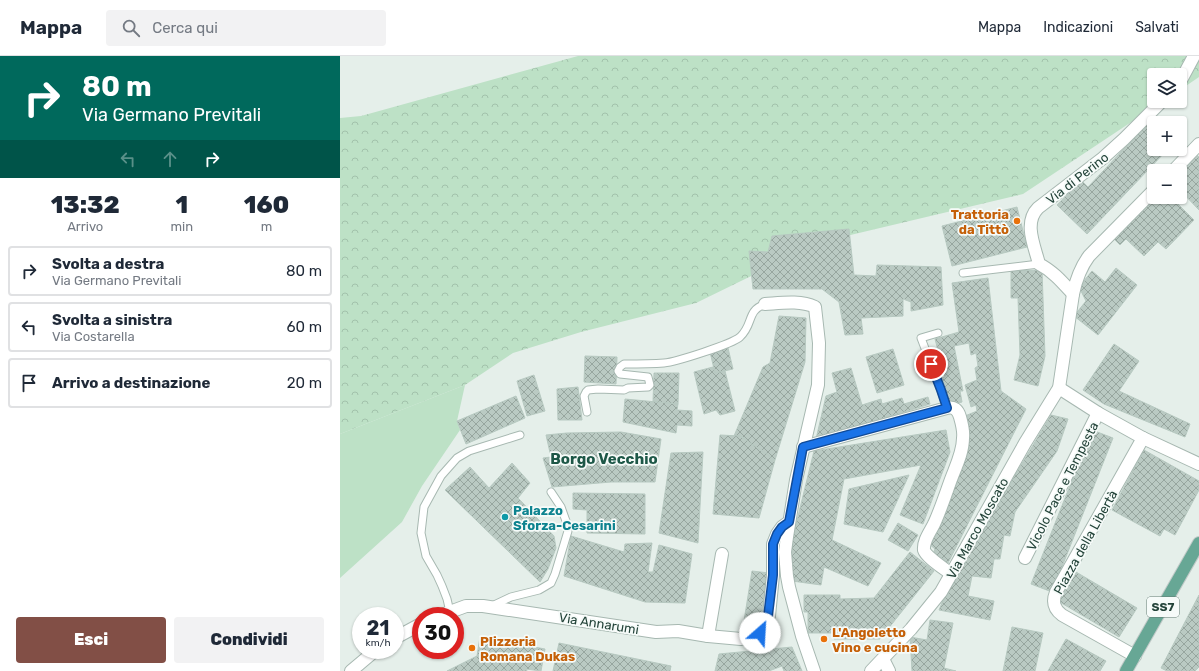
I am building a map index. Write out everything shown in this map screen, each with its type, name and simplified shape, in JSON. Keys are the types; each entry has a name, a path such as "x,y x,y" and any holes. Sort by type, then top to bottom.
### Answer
{"main road":[{"name":"SS7","path":"1126,671 1199,543"}],"street":[{"path":"1187,69 1194,56"},
{"name":"Via di Perino","path":"1042,266 1030,226 1036,211 1114,148 1155,108"},
{"path":"1180,164 1199,144"},
{"path":"1147,197 1089,256 1079,272 1073,294 1059,388 1098,414 1143,438 1199,464"},
{"path":"1042,266 1057,277 1073,294"},
{"path":"765,304 801,302 815,307 819,343 816,395 803,447 785,552 787,576 802,636 814,671"},
{"name":"Via Marco Moscato","path":"871,671 922,617 941,592 1025,443 1059,388"},
{"path":"803,447 950,408 959,414 963,432 962,447 924,547 924,550 928,556 951,574"},
{"name":"Vicolo Pace e Tempesta","path":"1025,558 1098,414"},
{"name":"Piazza della Libertà","path":"1134,656 1062,615 1056,609 1054,602 1056,592 1143,438"},
{"name":"Via Annarumi","path":"463,607 490,607 656,632 678,631 708,636 746,638 760,633 767,623 773,575 772,548 777,534 782,527 789,522"},
{"path":"708,636 722,554"},
{"path":"351,671 365,659"},
{"path":"883,659 889,671"}],"lane":[{"path":"963,273 1042,266"},
{"path":"587,412 584,396 588,390 598,388 624,390 628,388 648,387 650,384 648,377 620,374 618,371 624,364 669,362 724,345 738,338 748,327 756,308 765,304"},
{"path":"938,333 921,338 941,390 950,408"},
{"path":"444,607 442,586 426,556 421,533 424,507 441,476 457,458 469,451 520,435"},
{"path":"490,607 511,597 539,590 551,583 568,531 561,507 551,492"}],"green space":[{"path":"578,56 1199,56 1199,77 1187,85 1187,68 1147,68 1147,108 1152,108 1023,194 821,242 696,303 581,332 513,353 465,385 340,434 340,118 361,116"},
{"path":"465,385 457,421 460,430 422,486 402,522 340,578 340,434"}],"building":[{"path":"1147,124 1147,156 1161,156 1154,164 1147,164 1147,171 1087,234 1057,205 1081,180 1088,187"},
{"path":"1197,155 1199,157 1199,210 1187,197 1187,166"},
{"path":"1147,204 1178,204 1194,220 1166,249 1158,242 1144,256 1126,239 1120,245 1113,238"},
{"path":"1017,207 1027,247 952,266 942,226"},
{"path":"849,229 854,275 876,276 877,265 941,267 943,305 911,311 911,302 903,299 903,316 861,318 863,334 845,335 839,302 822,289 753,289 749,251 768,252 772,236"},
{"path":"1116,268 1137,285 1098,335 1074,316 1086,301 1079,287 1092,271 1105,282"},
{"path":"1042,270 1045,356 1038,386 1014,380 1020,355 1018,298 1011,298 1011,271"},
{"path":"988,278 1001,391 1026,409 948,563 933,554 935,549 928,543 968,426 965,416 977,411 976,405 971,407 965,385 977,380 975,368 978,366 976,353 971,355 969,343 954,346 963,391 960,391 962,402 950,405 942,378 945,377 935,339 959,332 952,283"},
{"path":"779,316 806,318 805,362 775,460 740,436 734,436 763,367 770,363"},
{"path":"1114,344 1139,361 1119,391 1190,424 1185,437 1104,404 1083,390"},
{"path":"728,348 733,369 715,373 710,352"},
{"path":"893,349 904,385 877,393 866,357"},
{"path":"585,356 617,357 616,384 584,382"},
{"path":"713,367 715,373 725,371 735,411 720,415 716,410 704,414 694,372"},
{"path":"851,368 862,405 881,399 882,404 902,398 904,404 928,397 930,404 816,439 826,396 837,392 832,373"},
{"path":"654,373 679,373 678,404 653,402"},
{"path":"534,375 545,411 527,416 517,381"},
{"path":"578,387 582,420 558,420 557,389"},
{"path":"516,396 525,418 466,444 457,421"},
{"path":"625,399 678,404 677,410 692,411 692,426 677,425 676,433 623,422"},
{"path":"1051,415 1068,419 1057,451 1015,512 1010,536 1004,535 1000,559 994,559 991,578 972,576 968,596 994,601 990,620 939,610 950,584"},
{"path":"946,430 950,452 923,524 900,515 921,465 844,479 832,540 881,563 868,586 824,567 821,585 792,581 789,553 814,451"},
{"path":"1092,430 1113,438 1052,592 1031,584"},
{"path":"621,432 661,439 655,482 611,482 552,487 543,458 551,457 546,435"},
{"path":"720,435 740,436 775,460 759,518 713,514"},
{"path":"1144,450 1199,481 1199,490 1175,535 1164,529 1160,536 1112,510"},
{"path":"703,452 698,543 659,533 671,453"},
{"name":"Palazzo Sforza-Cesarini","path":"512,463 530,483 518,498 554,536 556,548 548,569 540,582 445,490 470,467 489,488"},
{"path":"909,475 883,532 844,524 849,489"},
{"path":"573,493 645,494 645,534 587,533 587,510 573,509"},
{"path":"898,523 918,535 908,551 888,540"},
{"path":"571,536 624,552 625,544 652,543 648,572 653,572 659,545 692,554 685,603 645,602 564,576"},
{"path":"910,552 934,571 880,639 834,639 834,633 808,633 808,612 804,612 804,595 840,595 840,599 874,598"},
{"path":"752,571 769,573 758,630 743,627"},
{"path":"1076,572 1137,608 1119,637 1058,601"},
{"path":"1199,595 1199,667 1195,671 1167,671 1161,668"},
{"path":"930,620 953,623 944,668 956,671 912,671 910,637 927,640"},
{"path":"1012,627 1043,633 1035,671 1003,671"},
{"path":"480,637 545,649 541,671 526,669 527,671 447,671 477,656"},
{"path":"1066,639 1106,661 1100,671 1048,671"},
{"path":"559,643 671,666 670,671 553,671"},
{"path":"792,647 802,671 784,671 782,666 769,671 715,671 719,654"}],"place":[{"name":"Trattoria da Tittò","path":"1017,221"},
{"name":"Palazzo Sforza-Cesarini","path":"505,517"},
{"name":"L'Angoletto Vino e cucina","path":"824,639"},
{"name":"PIizzeria Romana Dukas","path":"472,648"}],"district":[{"name":"Borgo Vecchio","path":"604,459"}],"route":[{"path":"760,633 767,623 773,575 773,544 782,527 789,522 803,447 947,408 931,364"}]}
